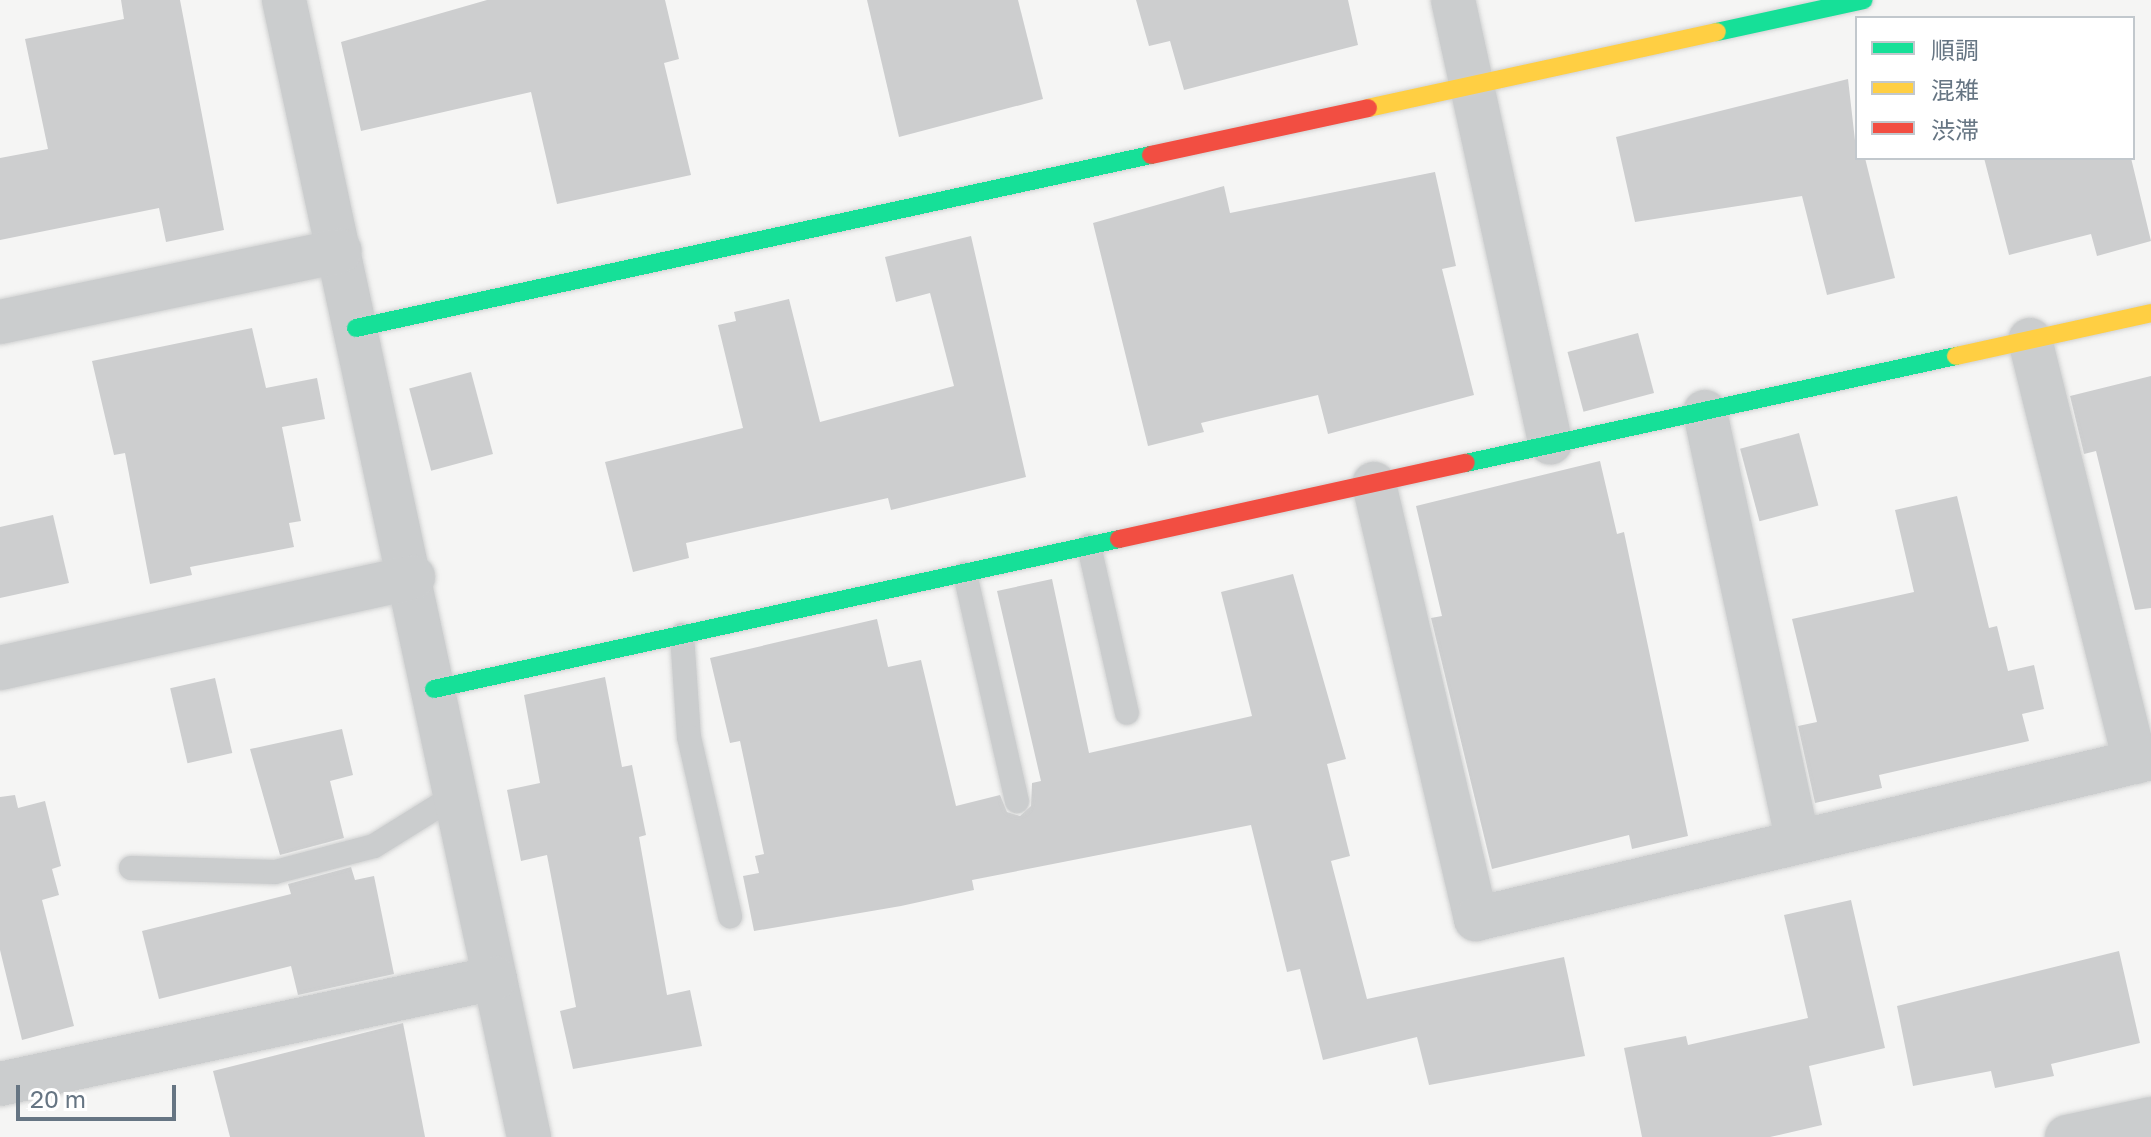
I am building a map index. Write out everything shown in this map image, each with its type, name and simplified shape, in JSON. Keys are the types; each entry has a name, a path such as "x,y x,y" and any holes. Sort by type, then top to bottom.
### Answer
{"street":[{"path":"284,0 413,577 529,1137"},
{"path":"1453,0 1550,443"},
{"path":"356,328 1864,0"},
{"path":"0,322 340,251"},
{"path":"434,689 2151,313"},
{"path":"1374,484 1476,919 1797,839 2143,760 2030,340"},
{"path":"1705,412 1797,839"},
{"path":"0,668 413,577"},
{"path":"0,1084 495,978"},
{"path":"2067,1137 2151,1119"}],"lane":[{"path":"1089,546 1127,713"},
{"path":"965,574 1017,801"},
{"path":"682,635 689,737 730,916"},
{"path":"131,868 275,872 374,846 456,795"}],"building":[{"path":"121,0 180,0 224,230 166,242 159,208 0,240 0,158 48,149 25,39 124,19"},
{"path":"487,0 665,0 679,59 664,63 691,175 557,204 531,92 361,131 341,42"},
{"path":"867,0 1018,0 1043,99 899,137"},
{"path":"1136,0 1348,0 1358,45 1184,90 1170,41 1149,46"},
{"path":"1848,79 1855,160 1866,160 1895,278 1827,295 1802,196 1635,222 1616,137"},
{"path":"1985,160 2131,160 2151,241 2097,256 2091,234 2009,255"},
{"path":"1435,172 1456,266 1442,269 1474,395 1328,434 1318,395 1201,423 1204,432 1148,446 1093,223 1224,186 1230,213"},
{"path":"971,236 1026,477 891,510 888,498 686,543 689,558 633,572 605,462 743,428 718,325 736,321 734,312 789,299 820,422 954,386 930,293 896,302 885,257"},
{"path":"252,328 266,388 317,378 325,419 282,427 301,521 289,523 294,547 190,567 192,575 150,584 125,453 114,455 92,361"},
{"path":"1638,333 1654,393 1584,412 1567,352"},
{"path":"471,372 493,454 431,471 409,389"},
{"path":"2151,376 2151,608 2135,610 2096,451 2084,454 2070,396"},
{"path":"1799,433 1818,505 1759,521 1740,449"},
{"path":"1600,461 1617,534 1624,532 1688,836 1632,849 1629,835 1492,869 1431,618 1442,616 1416,506"},
{"path":"1957,496 1989,628 1997,626 2008,671 2034,665 2044,709 2022,714 2029,741 1879,775 1882,788 1815,803 1798,726 1817,722 1792,619 1914,592 1895,510"},
{"path":"53,515 69,583 0,598 0,527"},
{"path":"1293,574 1346,759 1327,764 1350,856 1331,861 1367,999 1564,957 1585,1056 1429,1085 1417,1037 1323,1060 1300,969 1287,972 1251,825 972,880 974,890 901,906 754,931 743,876 759,873 755,856 764,854 740,741 730,743 710,658 877,619 888,667 921,660 956,806 1000,795 1007,812 1020,816 1031,806 1032,783 1041,781 997,591 1052,579 1089,753 1252,716 1221,592"},
{"path":"605,677 622,767 632,765 646,835 639,837 667,995 690,990 702,1046 573,1069 560,1011 576,1007 547,855 521,861 507,790 540,783 524,695"},
{"path":"215,678 232,753 188,763 170,688"},
{"path":"342,729 353,775 330,781 344,838 280,855 250,749"},
{"path":"15,795 18,808 45,801 61,866 52,869 59,895 42,900 74,1026 22,1040 0,950 0,797"},
{"path":"351,867 355,880 374,876 394,974 298,995 291,966 159,999 142,931 291,894 288,884"},
{"path":"1851,900 1885,1048 1809,1066 1822,1125 1770,1137 1642,1137 1624,1048 1686,1036 1688,1045 1808,1018 1784,915"},
{"path":"2119,951 2140,1043 2051,1064 2054,1076 1995,1088 1991,1071 1913,1086 1897,1006"},
{"path":"403,1023 425,1137 230,1137 213,1071"}],"traffic: fast":[{"path":"1717,32 1864,0"},
{"path":"356,328 1151,155"},
{"path":"1466,463 1956,356"},
{"path":"434,689 1119,539"}],"traffic: slow":[{"path":"1368,108 1717,32"},
{"path":"1956,356 2151,313"}],"traffic: jam":[{"path":"1151,155 1368,108"},
{"path":"1119,539 1466,463"}]}
